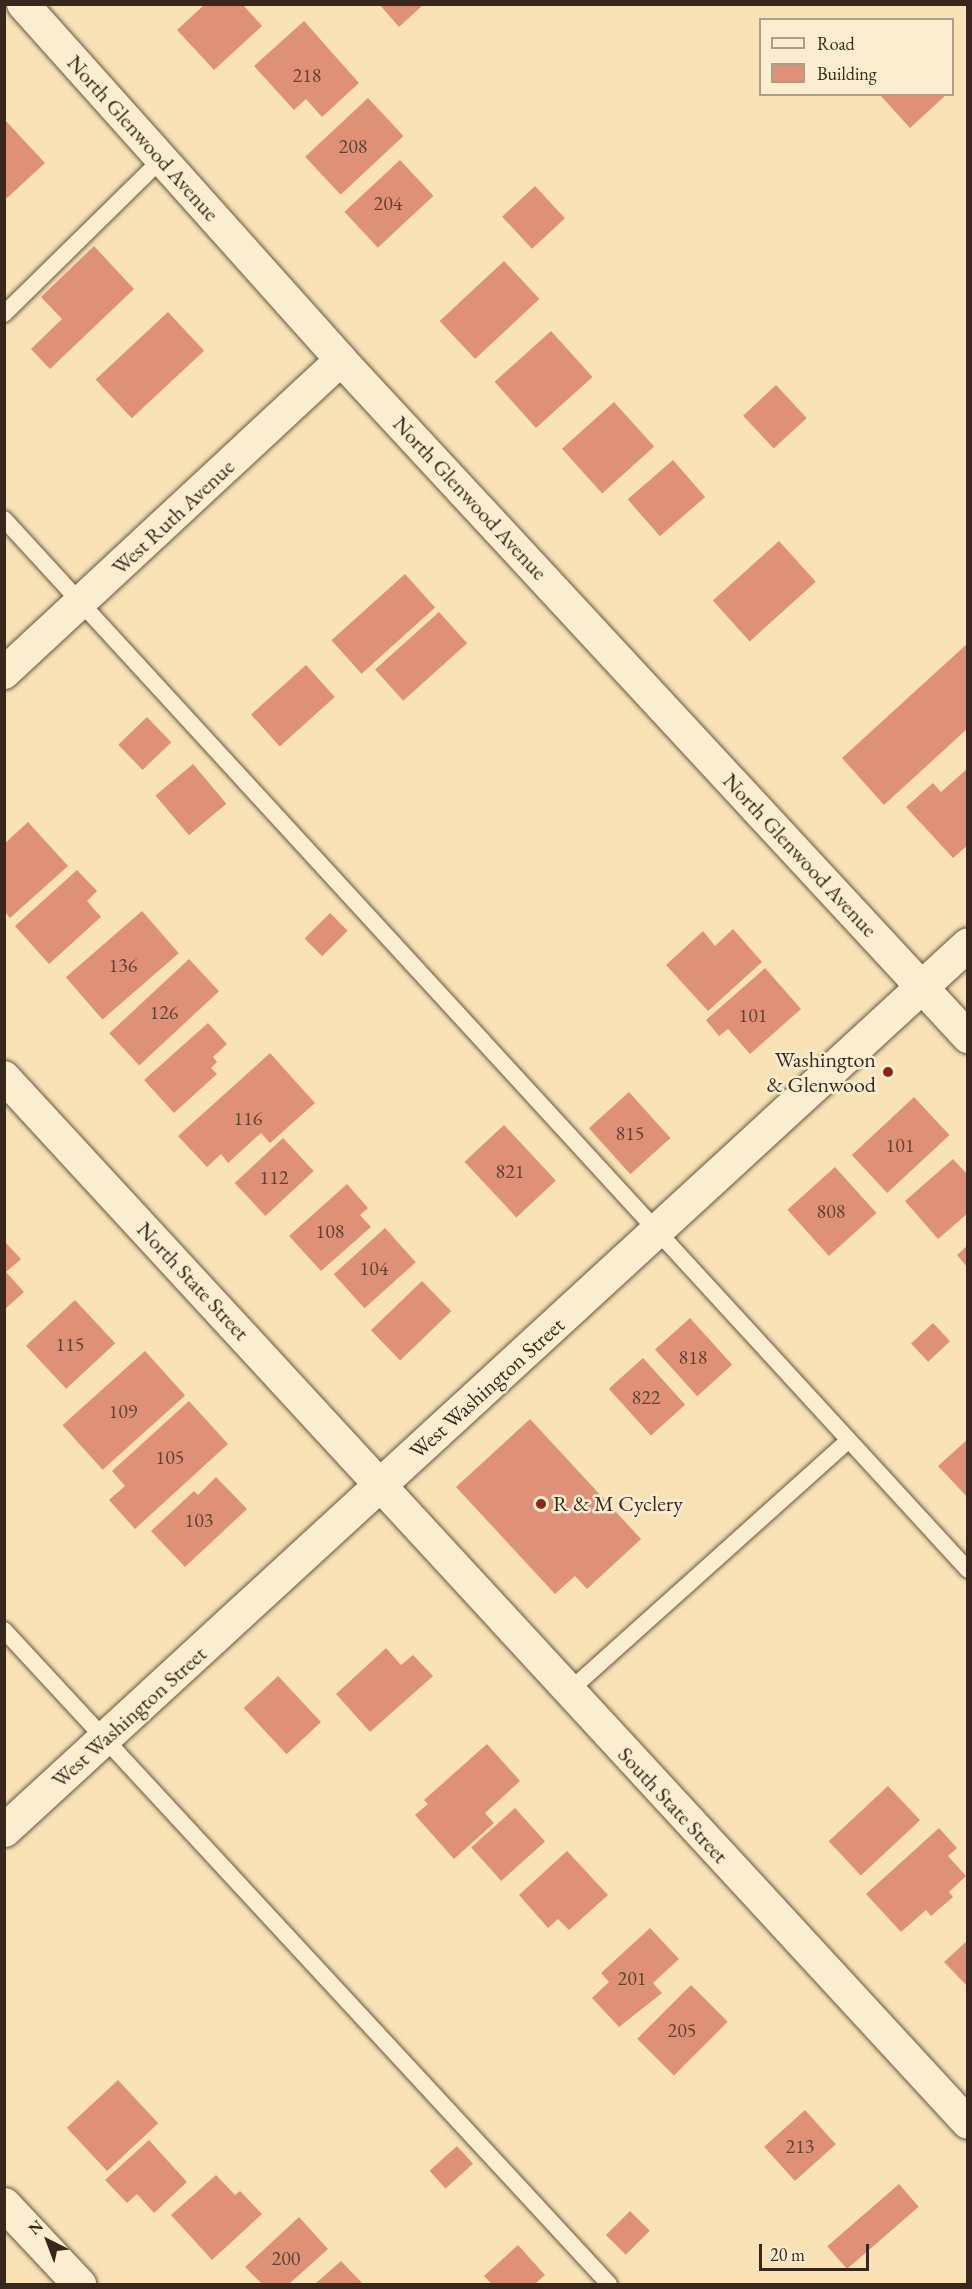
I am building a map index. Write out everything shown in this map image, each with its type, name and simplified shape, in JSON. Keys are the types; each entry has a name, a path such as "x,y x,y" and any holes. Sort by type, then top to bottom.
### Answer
{"street":[{"name":"North Glenwood Avenue","path":"22,4 341,360 968,1037"},
{"name":"West Ruth Avenue","path":"4,673 341,360"},
{"name":"West Washington Street","path":"4,1830 657,1233 968,944"},
{"name":"North State Street","path":"4,1077 381,1486"},
{"name":"South State Street","path":"381,1486 568,1692 968,2123"},
{"path":"4,2204 79,2284"}],"lane":[{"path":"4,314 162,159"},
{"path":"4,519 968,1570"},
{"path":"568,1692 849,1440"},
{"path":"4,1630 609,2284"}],"building":[{"path":"379,4 424,4 399,27"},
{"path":"204,5 243,5 262,26 214,70 177,30"},
{"path":"304,21 359,83 322,117 306,99 294,110 254,66"},
{"path":"881,96 945,96 910,128"},
{"path":"368,98 403,136 341,195 305,157"},
{"path":"5,120 45,163 7,198 5,196"},
{"path":"400,160 433,196 378,248 344,212"},
{"path":"535,186 565,218 532,249 502,217"},
{"path":"94,246 134,289 50,369 31,349 62,319 41,297"},
{"path":"504,261 539,299 475,359 440,321"},
{"path":"168,312 204,351 132,418 96,380"},
{"path":"551,331 592,377 536,428 495,382"},
{"path":"776,385 807,418 774,449 743,416"},
{"path":"614,402 654,447 602,493 562,449"},
{"path":"673,460 705,497 660,536 628,499"},
{"path":"779,541 816,582 750,641 713,601"},
{"path":"405,574 435,607 362,674 331,640"},
{"path":"439,612 467,643 403,701 375,670"},
{"path":"968,643 968,728 884,805 842,758"},
{"path":"306,665 335,697 280,746 251,715"},
{"path":"147,717 171,742 143,770 118,745"},
{"path":"193,764 226,804 189,835 155,795"},
{"path":"968,768 968,845 953,858 906,807 933,783 941,792"},
{"path":"28,822 68,866 10,918 4,911 4,844"},
{"path":"77,870 97,891 87,901 101,917 49,964 15,926"},
{"path":"142,911 179,953 103,1020 66,977"},
{"path":"330,913 348,931 322,956 305,938"},
{"path":"733,929 762,962 708,1011 666,965 703,931 715,946"},
{"path":"189,959 219,991 139,1066 109,1033"},
{"path":"765,968 801,1009 750,1054 728,1029 719,1036 706,1020"},
{"path":"208,1023 227,1044 213,1057 217,1062 211,1068 217,1074 174,1113 144,1080"},
{"path":"270,1053 315,1103 270,1143 261,1133 228,1163 221,1154 207,1167 178,1136"},
{"path":"629,1092 670,1138 630,1174 589,1128"},
{"path":"914,1097 949,1135 887,1193 852,1155"},
{"path":"504,1125 556,1181 516,1217 465,1162"},
{"path":"283,1138 314,1171 265,1216 235,1183"},
{"path":"953,1159 968,1175 968,1213 938,1239 905,1201"},
{"path":"835,1167 876,1213 829,1256 787,1210"},
{"path":"347,1184 368,1208 360,1215 371,1227 321,1271 289,1236"},
{"path":"385,1228 416,1262 365,1308 334,1274"},
{"path":"4,1241 21,1259 6,1272 24,1292 4,1310"},
{"path":"968,1245 968,1268 957,1255"},
{"path":"422,1281 451,1311 400,1361 371,1330"},
{"path":"75,1300 115,1343 66,1389 26,1346"},
{"path":"690,1318 732,1365 697,1396 655,1349"},
{"path":"933,1323 950,1341 928,1362 911,1343"},
{"path":"145,1351 185,1396 103,1470 63,1425"},
{"path":"643,1358 685,1405 651,1436 609,1389"},
{"path":"189,1401 228,1444 135,1529 109,1500 125,1486 112,1471"},
{"path":"530,1419 641,1539 587,1589 575,1576 555,1594 456,1487"},
{"path":"968,1439 968,1498 938,1466"},
{"path":"216,1477 247,1509 185,1567 151,1531 194,1491 198,1495"},
{"path":"386,1648 401,1665 413,1655 433,1676 370,1732 336,1694"},
{"path":"278,1676 321,1722 287,1754 244,1708"},
{"path":"487,1744 520,1781 485,1813 494,1823 454,1859 415,1815 428,1804 424,1800"},
{"path":"888,1786 920,1820 861,1876 829,1841"},
{"path":"515,1808 545,1841 501,1881 471,1847"},
{"path":"939,1828 957,1848 948,1856 966,1876 949,1892 953,1897 931,1916 926,1910 901,1932 866,1894"},
{"path":"567,1851 608,1895 569,1930 558,1919 548,1928 519,1895"},
{"path":"650,1928 679,1959 653,1983 662,1993 619,2027 592,1998 609,1982 601,1973"},
{"path":"968,1940 968,1987 944,1962"},
{"path":"691,1985 728,2022 674,2076 637,2039"},
{"path":"118,2080 158,2123 107,2171 67,2128"},
{"path":"805,2110 836,2144 795,2181 764,2147"},
{"path":"149,2140 187,2182 154,2213 137,2194 127,2203 105,2180"},
{"path":"457,2146 473,2164 446,2189 430,2171"},
{"path":"216,2175 235,2195 240,2191 262,2214 212,2260 171,2215"},
{"path":"899,2184 919,2207 847,2269 827,2246"},
{"path":"630,2211 650,2231 626,2255 606,2235"},
{"path":"299,2217 328,2249 289,2284 262,2284 245,2267"},
{"path":"518,2245 545,2275 535,2284 492,2284 484,2276"},
{"path":"341,2261 363,2284 315,2284"}],"place":[{"name":"Washington & Glenwood","path":"888,1072"},
{"name":"R & M Cyclery","path":"541,1504"}]}
